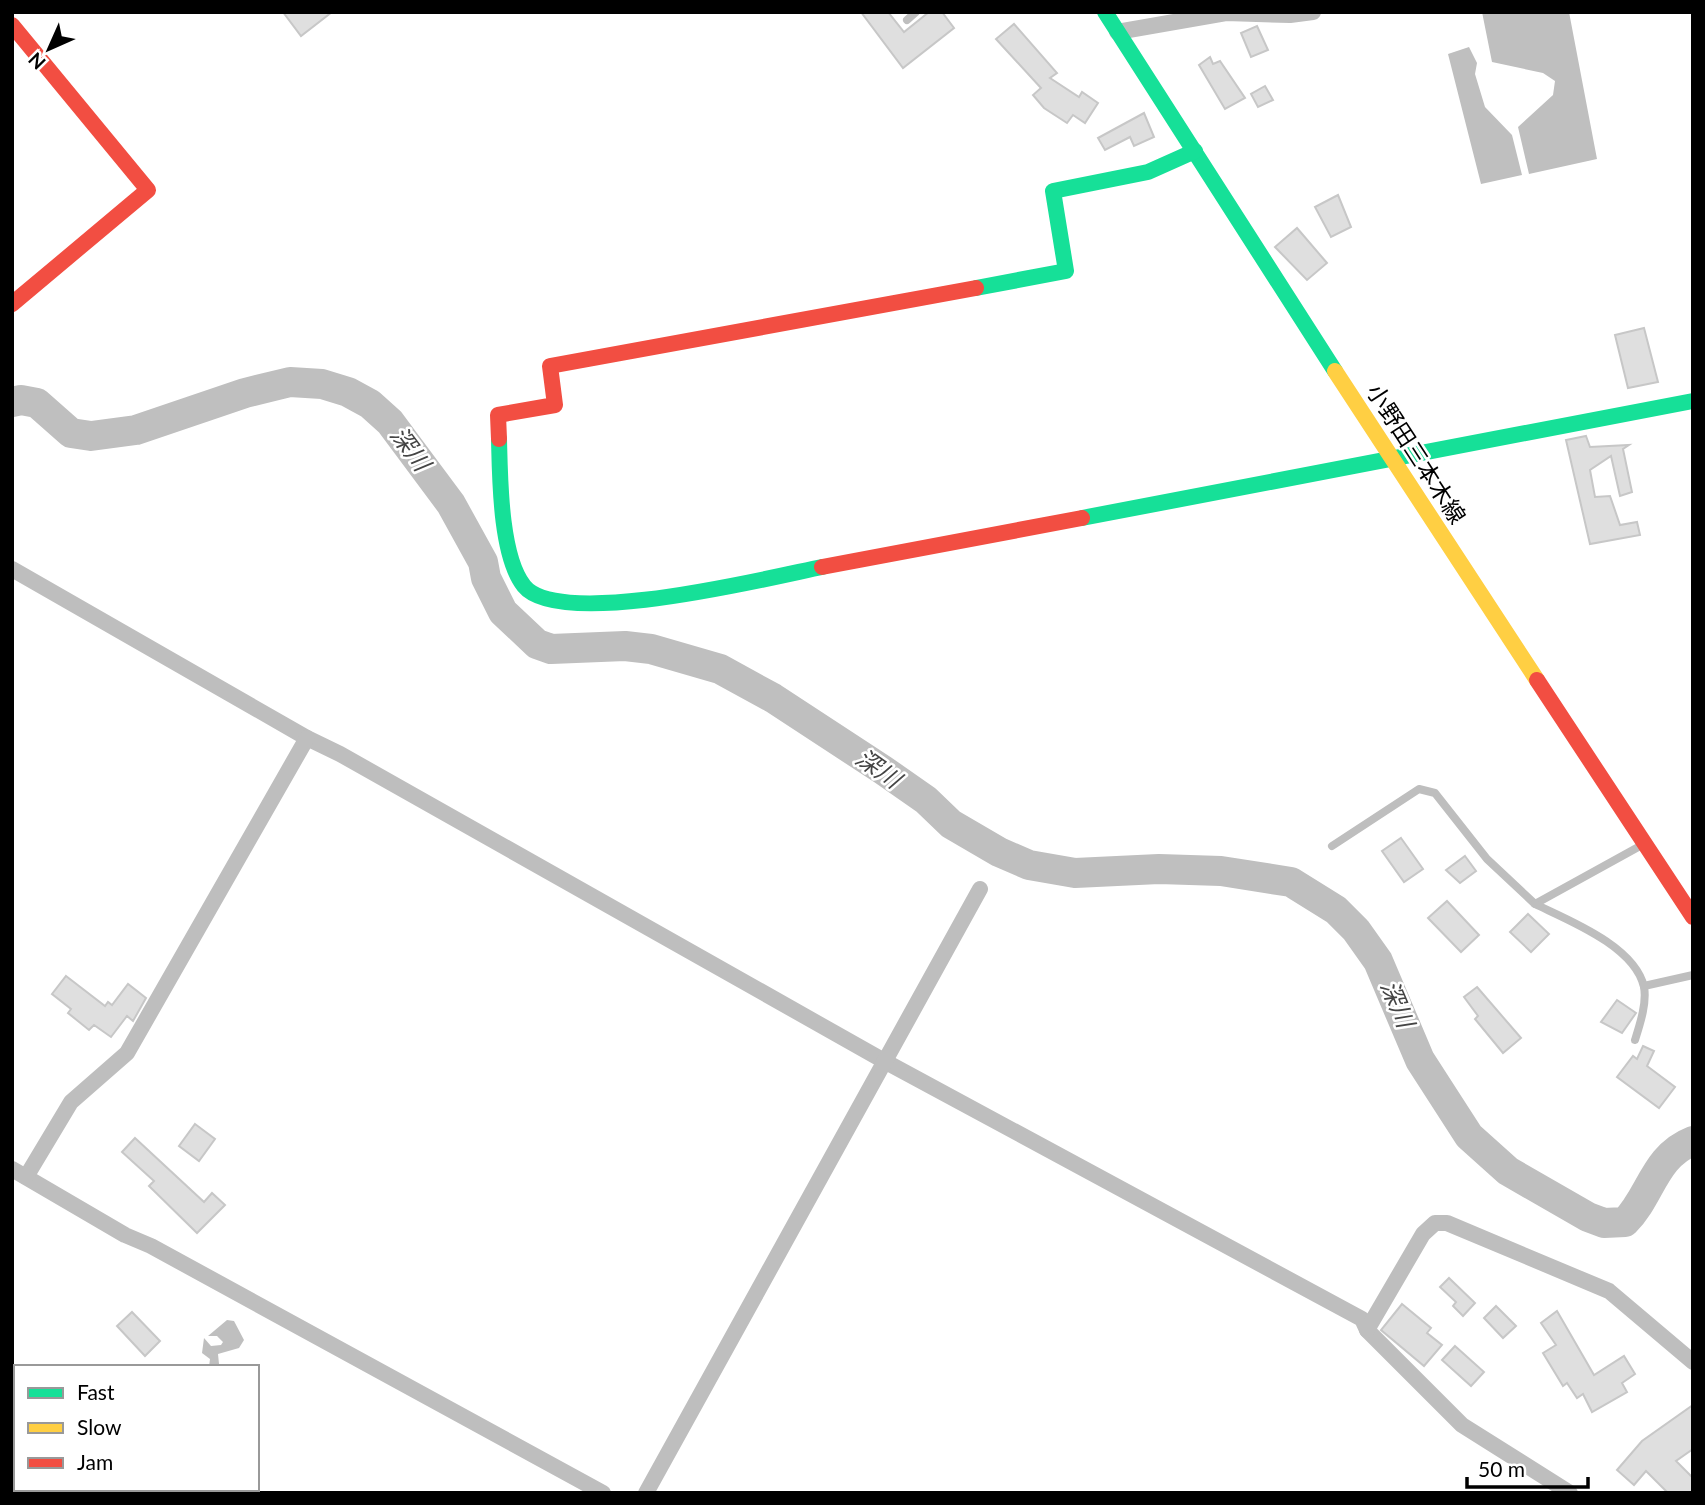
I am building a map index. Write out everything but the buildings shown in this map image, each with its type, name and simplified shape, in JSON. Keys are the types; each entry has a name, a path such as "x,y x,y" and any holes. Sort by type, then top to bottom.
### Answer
{"street":[{"name":"小野田三本木線","path":"1105,12 1392,460 1693,917"},
{"path":"1117,32 1226,13 1290,15 1313,12"},
{"path":"12,25 148,190 12,304"},
{"path":"1195,151 1148,172 1053,191 1066,271 550,366 555,405 498,415 498,449 509,546 523,587 537,597 575,604 719,587 1693,401"},
{"path":"12,569 307,738 541,866 886,1062 1339,1306 1362,1320 1367,1329 1462,1425 1570,1493"},
{"path":"307,738 127,1053 71,1102 19,1173 125,1235 603,1493"},
{"path":"646,1493 980,889"},
{"path":"1367,1329 1423,1234 1435,1223 1447,1223 1609,1292 1693,1362"}],"lane":[{"path":"907,20 916,12"},
{"path":"1332,846 1419,789 1435,793 1487,859 1535,904 1622,952 1644,986 1642,1016 1635,1040"},
{"path":"1535,904 1645,844"},
{"path":"1644,986 1693,975"}],"shaded area":[{"path":"1482,12 1569,12 1597,159 1529,174 1518,127 1553,95 1555,81 1543,73 1492,62"},
{"path":"1469,47 1477,63 1475,74 1485,107 1512,135 1522,175 1481,184 1448,54"},
{"path":"227,1320 234,1321 244,1340 239,1348 218,1354 219,1364 209,1365 210,1359 202,1353 204,1338 211,1346 221,1345 223,1342 217,1336 208,1336"}],"waterway":[{"name":"深川","path":"12,402 21,400 37,403 71,433 91,436 136,430 245,393 290,382 322,384 348,392 370,404 390,422 451,504 483,562 486,578 503,612 537,644 551,649 625,646 651,649 720,669 773,698 883,770 926,800 951,824 999,852 1029,865 1075,873 1159,869 1221,871 1291,882 1336,910 1356,930 1378,961 1420,1060 1469,1136 1508,1171 1588,1217 1604,1223 1625,1222 1634,1212 1661,1166 1680,1148 1693,1141"}],"traffic: fast":[{"path":"1105,12 1335,371"},
{"path":"976,288 1066,271 1053,191 1148,172 1195,151"},
{"path":"1082,518 1693,401"},
{"path":"499,439 503,516 510,556 524,586 545,598 578,603 666,597 822,567"}],"traffic: slow":[{"path":"1335,371 1537,680"}],"traffic: jam":[{"path":"12,25 148,190 12,304"},
{"path":"499,439 498,415 555,405 550,366 976,288"},
{"path":"822,567 1082,518"},
{"path":"1537,680 1693,917"}]}
